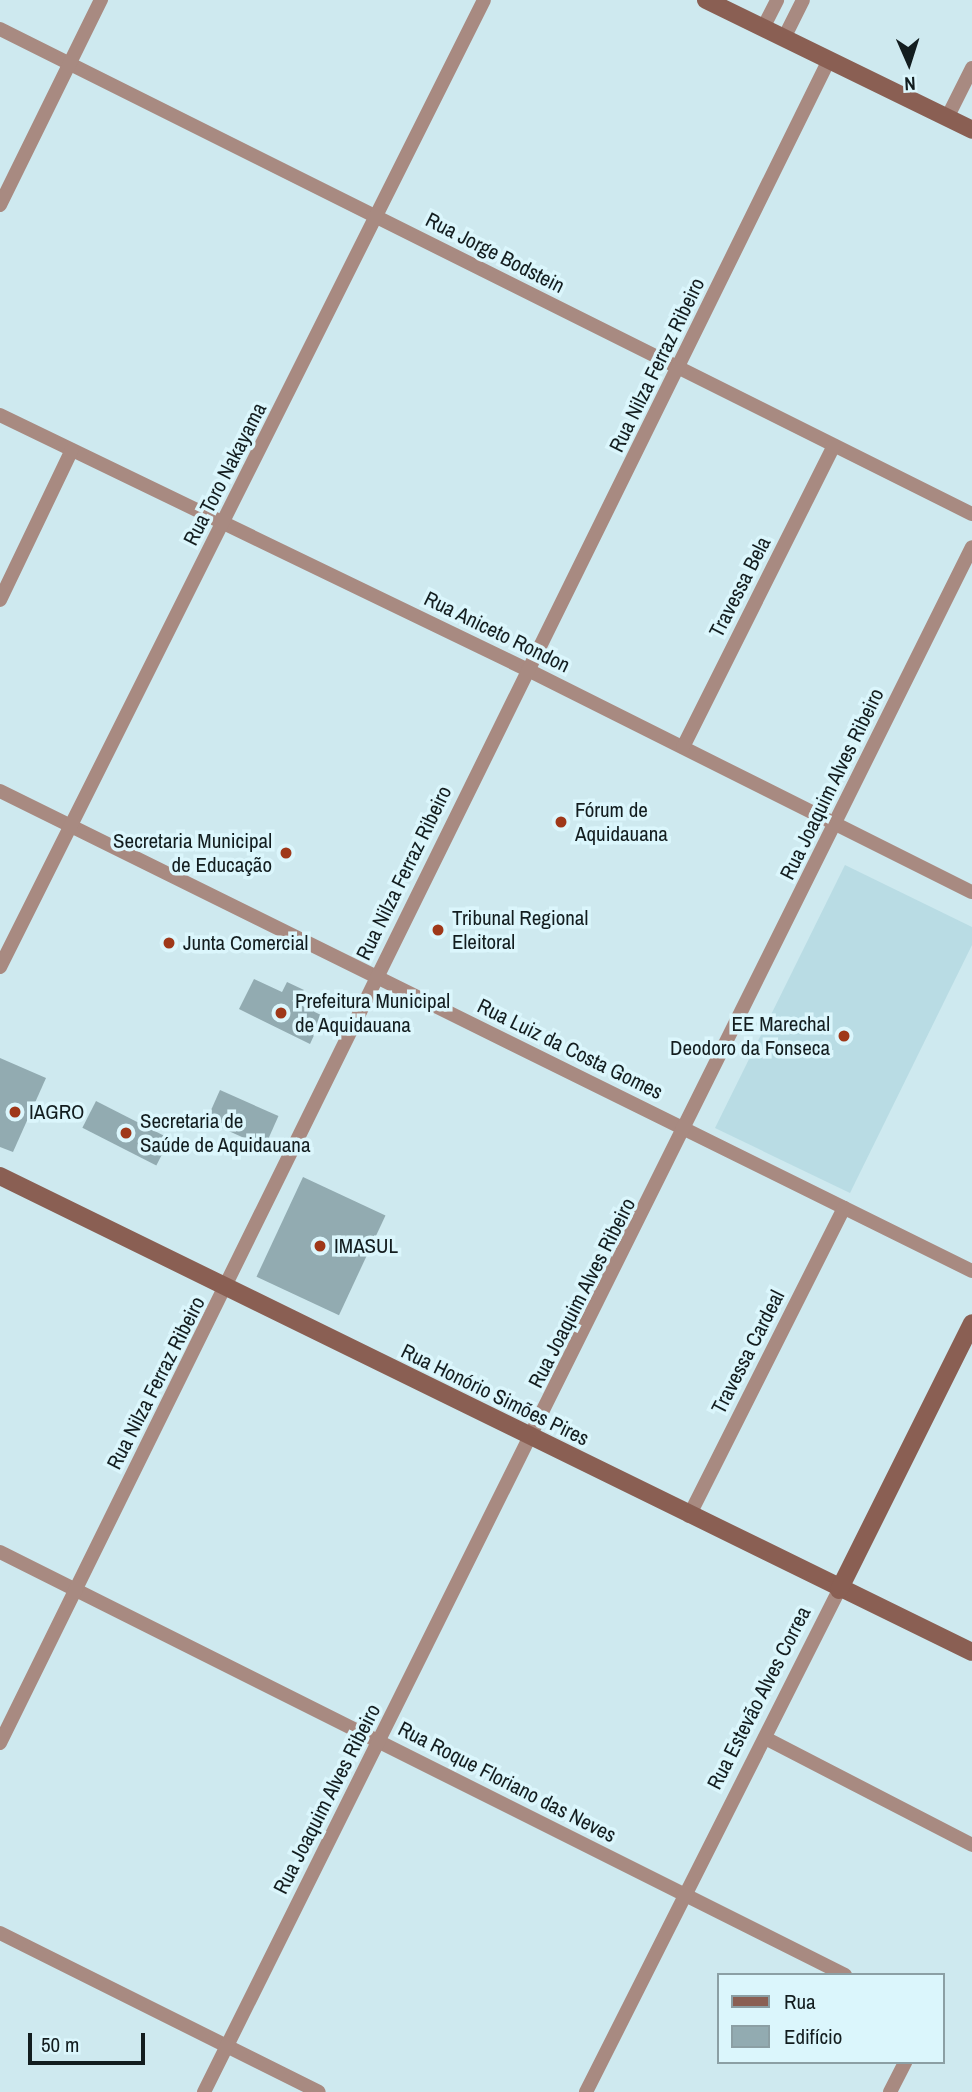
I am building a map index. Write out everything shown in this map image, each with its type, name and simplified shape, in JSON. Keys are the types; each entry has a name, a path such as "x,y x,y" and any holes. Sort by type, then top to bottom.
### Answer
{"main road":[{"path":"706,0 972,130"},
{"name":"Rua Honório Simões Pires","path":"0,1176 226,1290 839,1590 972,1652"},
{"name":"Rua Estevão Alves Correa","path":"839,1590 972,1324"}],"street":[{"path":"0,205 101,0"},
{"name":"Rua Toro Nakayama","path":"0,967 378,218 484,0"},
{"path":"763,28 777,0"},
{"path":"784,38 803,0"},
{"name":"Rua Jorge Bodstein","path":"0,29 972,514"},
{"name":"Rua Nilza Ferraz Ribeiro","path":"0,1743 226,1290 376,977 830,60"},
{"path":"947,118 972,68"},
{"name":"Rua Aniceto Rondon","path":"0,415 528,670 972,892"},
{"name":"Travessa Bela","path":"683,747 834,446"},
{"path":"0,600 72,450"},
{"name":"Rua Joaquim Alves Ribeiro","path":"204,2092 687,1130 972,547"},
{"name":"Rua Luiz da Costa Gomes","path":"0,791 972,1271"},
{"name":"Travessa Cardeal","path":"689,1516 844,1208"},
{"name":"Rua Roque Floriano das Neves","path":"0,1552 841,1973"},
{"name":"Rua Estevão Alves Correa","path":"586,2092 839,1590"},
{"path":"765,1738 972,1845"},
{"path":"0,1933 319,2092"},
{"path":"890,2092 904,2064"}],"shaded area":[{"name":"EE Marechal Deodoro da Fonseca","path":"845,865 972,927 972,945 850,1193 715,1128"}],"building":[{"name":"Prefeitura Municipal de Aquidauana","path":"254,979 282,992 287,982 304,990 292,1001 323,1016 310,1044 239,1009"},
{"name":"IAGRO","path":"0,1058 46,1078 13,1152 0,1147"},
{"path":"220,1090 278,1116 265,1147 206,1121"},
{"name":"Secretaria de Saúde de Aquidauana","path":"96,1101 170,1139 156,1165 82,1128"},
{"name":"IMASUL","path":"303,1177 385,1215 339,1315 257,1277"}],"place":[{"name":"Fórum de Aquidauana","path":"561,822"},
{"name":"Secretaria Municipal de Educação","path":"286,853"},
{"name":"Tribunal Regional Eleitoral","path":"438,930"},
{"name":"Junta Comercial","path":"169,943"},
{"name":"Prefeitura Municipal de Aquidauana","path":"281,1013"},
{"name":"EE Marechal Deodoro da Fonseca","path":"844,1036"},
{"name":"IAGRO","path":"15,1112"},
{"name":"Secretaria de Saúde de Aquidauana","path":"126,1133"},
{"name":"IMASUL","path":"320,1246"}]}
